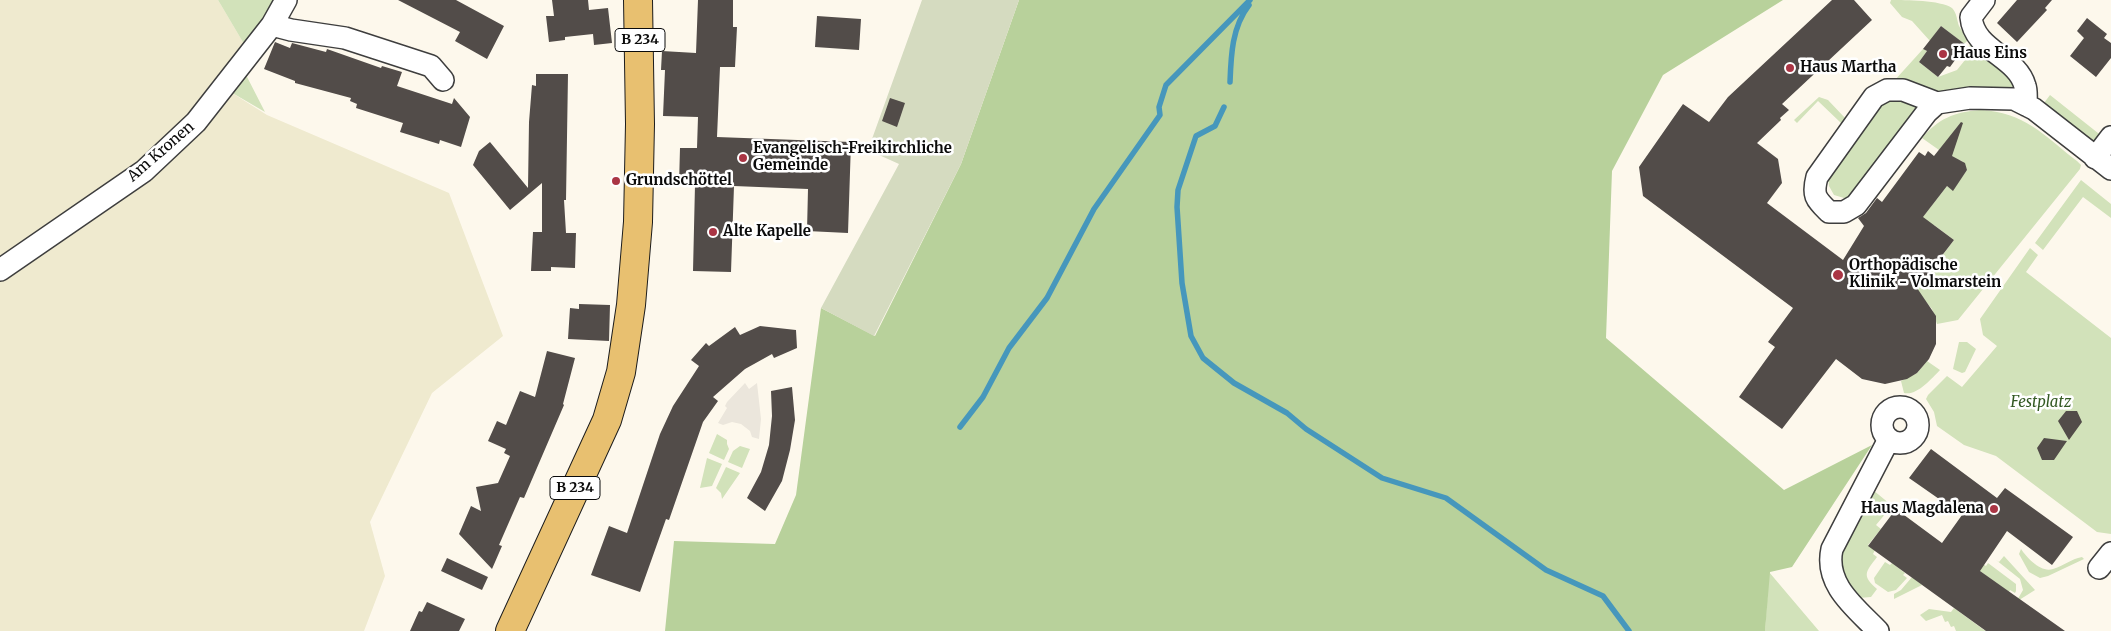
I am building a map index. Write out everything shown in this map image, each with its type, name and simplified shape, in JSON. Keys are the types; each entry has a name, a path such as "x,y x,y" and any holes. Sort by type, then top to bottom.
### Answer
{"main road":[{"name":"B 234","path":"510,631 607,420 621,372 631,305 638,222 640,124 638,0"}],"street":[{"name":"Am Kronen","path":"0,270 144,171 196,122 272,24 286,0"},
{"path":"1984,0 1971,17 1972,27 1978,37 2020,75 2025,86 2026,105"},
{"path":"272,24 290,30 353,41 431,66 443,80"},
{"path":"1937,103 1927,112 1856,204 1844,212 1829,212 1818,201 1814,191 1817,177 1874,97 1888,90 1903,90 1937,103 1970,98 1999,97 2014,99 2034,109 2103,164 2111,137"},
{"path":"1878,631 1838,588 1830,570 1830,558 1832,549 1890,439"}],"shaded area":[{"path":"0,0 218,0 247,49 171,139 0,264"},
{"path":"229,91 267,115 449,193 503,336 432,393 370,522 385,576 364,631 0,631 0,277"},
{"path":"745,383 749,389 757,383 761,419 759,439 752,437 750,431 741,424 732,422 723,425 718,423 727,408 725,406 727,402"}],"green space":[{"path":"218,0 283,0 247,49"},
{"path":"922,0 1019,0 961,164 874,336 821,308 899,164 868,150"},
{"path":"1019,0 1783,0 1663,75 1612,171 1606,338 1784,490 1872,445 1792,567 1770,572 1765,631 665,631 674,541 775,544 796,495 821,308 875,336 961,164"},
{"path":"1891,0 1914,0 1947,5 1954,10 1959,26 1969,39 1964,44 1941,26 1930,41 1912,21 1902,17 1890,3"},
{"path":"1972,42 2014,78 2016,87 1938,96 1894,81 1923,49 1927,51 1919,62 1938,77 1957,70 1965,60 1963,55"},
{"path":"244,71 265,112 229,91"},
{"path":"2050,95 2103,137 2100,141 2092,143 2044,103"},
{"path":"1819,97 1828,100 1846,119 1841,123 1818,101 1797,123 1794,120"},
{"path":"1894,100 1919,105 1851,197 1844,198 1834,195 1829,186 1828,177 1878,107 1887,101"},
{"path":"1980,110 2009,115 2022,120 2033,126 2081,165 2080,169 1958,320 1937,324 1932,309 1916,290 1954,240 1934,225 1915,227 1947,186 1953,190 1967,170 1962,161 1951,160 1949,139 1939,150 1922,138 1934,126 1947,118"},
{"path":"2081,180 2111,204 2111,218 2083,197 2043,250 2035,243"},
{"name":"Festplatz","path":"2030,248 2038,255 2026,272 2111,338 2111,534 2097,532 1996,456 1964,445 1937,426 1934,412 1926,399 1947,376 1962,387 1997,346 1983,335 1980,319"},
{"path":"1959,342 1967,342 1976,349 1965,372 1962,373 1953,369"},
{"path":"1927,361 1940,370 1919,389 1914,392 1904,393 1901,381 1917,373"},
{"path":"717,434 727,440 729,449 724,460 709,453"},
{"path":"740,446 750,449 742,468 728,462 733,451"},
{"path":"707,458 722,464 712,486 700,488"},
{"path":"726,467 740,473 722,499 721,493 716,488"},
{"path":"1873,490 1896,509 1891,516 1886,513 1876,525 1881,529 1868,545 1875,550 1873,554 1877,557 1868,570 1867,577 1877,589 1871,597 1859,598 1844,581 1839,553"},
{"path":"2021,549 2035,564 2048,570 2078,558 2082,557 2084,559 2040,578 2029,572 2019,554"},
{"path":"2004,556 2035,590 2016,602 2023,590 2020,579 1996,560 1999,562"},
{"path":"1975,559 1986,566 1988,563 2016,584 2015,593 2010,590 2009,592 1970,564"},
{"path":"1885,562 1890,565 1892,563 1905,573 1903,575 1907,578 1896,590 1888,592 1875,583 1874,578"},
{"path":"1769,572 1819,631 1765,631"},
{"path":"1912,577 1922,585 1894,599 1894,594 1901,590"},
{"path":"1954,608 1984,630 1992,631 1956,631 1954,626 1951,627 1948,621 1945,622 1942,615 1926,621 1920,615 1929,609 1951,612"}],"building":[{"path":"398,0 456,0 504,26 487,59 455,41 460,32"},
{"path":"552,0 588,0 589,10 608,8 612,43 594,45 593,34 565,37 565,40 549,42 546,16 554,16"},
{"path":"698,0 733,0 733,27 737,27 735,67 720,67 717,137 851,142 848,233 807,231 808,189 734,186 731,272 693,271 695,185 679,185 680,148 697,148 698,117 663,116 665,70 661,70 662,51 696,53"},
{"name":"Orthopädische Klinik - Volmarstein","path":"1832,0 1854,0 1872,20 1782,104 1789,110 1757,143 1778,159 1782,183 1767,203 1843,260 1864,226 1858,218 1866,213 1877,198 1882,202 1919,152 1925,156 1928,151 1934,156 1961,122 1963,123 1952,156 1965,163 1967,170 1953,191 1947,186 1923,217 1954,240 1917,288 1936,316 1936,344 1929,359 1917,373 1907,379 1885,384 1862,379 1836,359 1782,429 1739,397 1775,347 1768,342 1793,308 1643,196 1639,167 1683,104 1709,122 1728,97"},
{"path":"2017,0 2052,0 2045,8 2047,10 2017,42 1997,23"},
{"path":"817,16 861,19 859,50 815,47"},
{"path":"2087,18 2107,34 2104,38 2111,43 2111,58 2096,77 2070,56 2084,38 2077,31"},
{"name":"Haus Eins","path":"1941,26 1966,45 1950,67 1947,66 1938,77 1919,62 1927,51 1923,49"},
{"path":"275,42 290,48 292,43 326,52 327,49 381,68 382,66 402,72 397,86 452,104 454,98 470,117 461,147 440,140 439,144 400,132 403,123 356,108 357,104 350,101 351,98 295,83 295,81 264,69"},
{"path":"536,74 568,74 566,200 564,200 566,233 576,233 575,268 551,267 551,271 531,271 533,232 542,232 542,183 510,210 473,165 479,151 490,142 528,188 529,122 532,85 536,86"},
{"path":"890,98 905,103 897,127 882,121"},
{"path":"579,304 610,305 609,341 568,339 570,308 579,309"},
{"path":"760,326 796,330 797,348 774,358 772,354 745,369 713,397 718,401 703,422 669,520 666,519 640,592 591,575 609,526 627,533 660,434 673,406 699,366 691,360 706,343 709,346 735,327 740,335"},
{"path":"547,351 575,358 564,405 524,498 520,497 499,545 502,546 492,569 459,534 471,506 481,511 476,487 498,483 510,456 504,453 506,449 488,441 497,421 506,425 520,391 535,397"},
{"path":"792,387 795,420 790,450 782,481 765,511 747,498 761,472 769,445 772,416 771,391"},
{"path":"2066,411 2077,411 2082,422 2069,440 2058,421"},
{"path":"2044,438 2067,441 2054,460 2042,460 2037,448"},
{"path":"1931,449 1997,498 2005,488 2073,537 2052,565 2007,531 1980,571 2065,631 1986,631 1868,546 1896,509 1942,543 1962,515 1909,478"},
{"path":"447,558 488,577 482,590 441,571"},
{"path":"427,602 465,619 459,631 410,631 419,611 422,612"}],"waterway":[{"path":"960,427 983,397 1009,348 1047,298 1094,209 1160,115 1159,107 1166,85 1250,0"},
{"path":"1230,82 1232,52 1236,32 1243,14 1249,5"},
{"path":"1224,107 1215,126 1196,136 1178,190 1177,207 1182,283 1191,336 1203,358 1234,383 1287,413 1306,429 1382,478 1446,498 1546,570 1603,596 1629,631"}],"place":[{"name":"Haus Eins","path":"1943,54"},
{"name":"Haus Martha","path":"1790,68"},
{"name":"Evangelisch-Freikirchliche Gemeinde","path":"743,158"},
{"name":"Grundschöttel","path":"616,181"},
{"name":"Alte Kapelle","path":"713,232"},
{"name":"Orthopädische Klinik - Volmarstein","path":"1838,275"},
{"name":"Haus Magdalena","path":"1994,509"}]}
